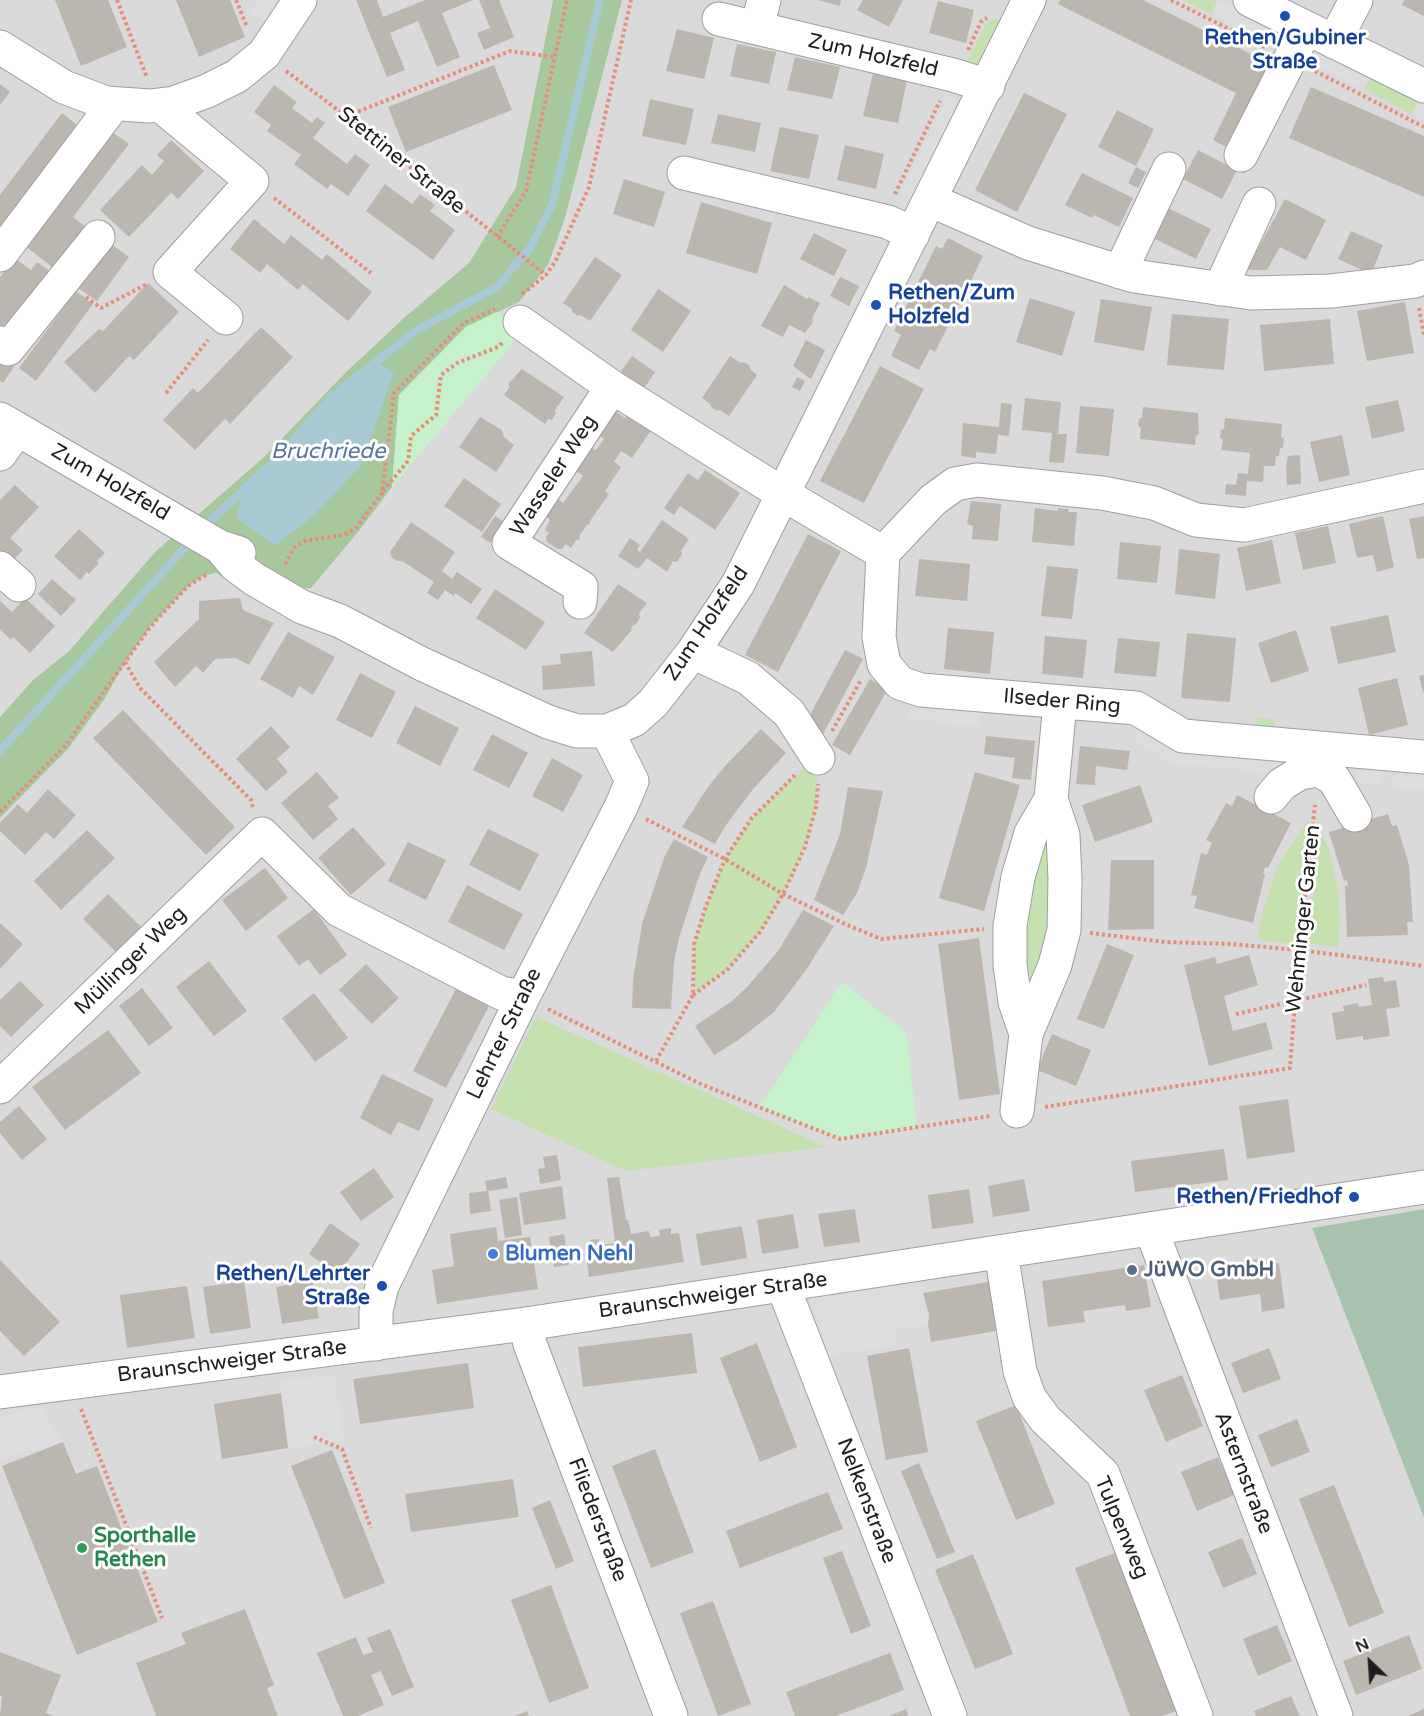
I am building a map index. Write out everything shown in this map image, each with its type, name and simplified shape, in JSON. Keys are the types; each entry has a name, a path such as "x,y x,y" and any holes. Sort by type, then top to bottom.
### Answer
{"street":[{"path":"0,47 64,87 106,103 155,106 174,103 207,91 237,76 264,54 300,0"},
{"name":"Zum Holzfeld","path":"6,435 167,515 214,561 236,565 254,579 302,607 340,621 422,664 548,722 577,731 607,731 634,720 653,703 693,652 738,584 1029,0"},
{"path":"1242,155 1320,35 1356,0"},
{"path":"1258,2 1424,86"},
{"name":"Zum Holzfeld","path":"719,19 760,14 988,86"},
{"path":"0,255 114,104"},
{"path":"155,106 252,181 170,272 226,318"},
{"path":"1120,272 1168,169"},
{"path":"684,173 888,222 914,234"},
{"path":"930,200 1028,243 1134,276 1251,293 1331,291 1415,281 1424,277"},
{"path":"1220,288 1259,204"},
{"path":"0,344 8,350 98,237"},
{"path":"511,310 612,387 783,494 883,553"},
{"name":"Wasseler Weg","path":"580,602 581,587 509,543 612,387"},
{"path":"884,664 879,637 883,553 933,500 955,484 977,480 1102,493 1154,503 1196,520 1244,525 1424,486"},
{"name":"Zum Holzfeld","path":"214,561 245,554 278,575 340,621"},
{"path":"693,652 748,678 765,692 789,713 818,758"},
{"name":"Ilseder Ring","path":"884,664 900,683 921,690 1136,708 1183,736 1424,758"},
{"path":"1017,1111 1026,1034 1055,965 1064,930 1063,835 1051,800 1060,703"},
{"name":"Lehrter Straße","path":"376,1344 376,1311 382,1286 523,997 621,807 632,781 607,731"},
{"path":"1271,797 1282,784 1300,773 1319,770"},
{"name":"Wehminger Garten","path":"1319,770 1334,779 1355,815"},
{"path":"1026,1034 1015,1002 1010,965 1010,926 1018,877 1031,833 1051,800"},
{"path":"262,834 339,910 501,993 523,997"},
{"name":"Müllinger Weg","path":"0,1087 262,834"},
{"name":"Braunschweiger Straße","path":"0,1392 526,1324 1424,1187"},
{"name":"Asternstraße","path":"1151,1229 1336,1716"},
{"name":"Tulpenweg","path":"1001,1252 1020,1371 1029,1397 1045,1419 1103,1474 1196,1716"},
{"name":"Nelkenstraße","path":"783,1286 950,1716"},
{"name":"Fliederstraße","path":"526,1324 530,1344 671,1716"}],"path":[{"path":"117,0 152,89 155,106"},
{"path":"496,237 526,191 567,0"},
{"path":"278,575 294,548 304,541 343,535 356,529 382,492 408,461 411,436 436,415 441,375 457,363 498,347 511,310 546,275 556,260 589,187 632,0"},
{"path":"346,116 510,51 554,57"},
{"name":"Stettiner Straße","path":"264,54 546,275"},
{"path":"252,181 371,273"},
{"path":"64,280 101,308 170,272"},
{"path":"382,492 394,393 464,323 511,310"},
{"path":"166,393 226,318"},
{"path":"0,812 65,746 151,626 188,586 203,576 214,561"},
{"path":"125,662 140,688 250,800 262,834"},
{"path":"693,995 694,944 725,859 751,819 779,789 818,758 865,673 884,664"},
{"path":"656,1061 693,995 728,969 760,932 783,894 805,847 816,807 818,758"},
{"name":"Wehminger Garten","path":"1017,1111 1290,1068 1319,770"},
{"path":"1236,1014 1366,985"},
{"path":"523,997 703,1085 840,1139 1017,1111"},
{"path":"71,1383 162,1618"},
{"path":"314,1437 342,1449 371,1527"}],"shaded area":[{"path":"0,0 553,0 516,187 469,263 405,317 346,372 263,458 156,551 69,651 32,681 0,717"},
{"path":"258,0 300,0 277,36 250,11"},
{"path":"622,0 1424,0 1424,1209 1312,1228 1424,1518 1424,1716 0,1716 0,818 68,749 104,700 125,662 151,626 188,586 203,576 216,573 466,327 565,218"},
{"path":"1218,0 1280,30 1273,44 1211,14"},
{"path":"1316,48 1371,76 1364,89 1309,62"},
{"path":"948,96 965,104 913,210 896,202"},
{"path":"1419,100 1424,103 1424,120 1412,114"},
{"path":"915,688 983,696 979,726 909,719"},
{"path":"1136,709 1289,746 1286,774 1173,763 1137,743"},
{"path":"1359,752 1384,754 1380,785 1356,782"},
{"path":"1424,758 1424,788 1392,787 1394,768"},
{"path":"921,1279 928,1324 895,1330 898,1344 828,1356 808,1298"},
{"path":"335,1375 343,1441 288,1448 280,1382"},
{"path":"42,1406 62,1443 0,1459 0,1417"}],"green space":[{"path":"553,0 622,0 565,218 548,265 519,302 466,327 399,395 392,487 311,588 269,588 261,598 216,573 203,576 188,586 151,626 125,662 104,700 68,749 0,818 0,717 32,681 69,651 156,551 263,458 346,372 405,317 469,263 516,187"},
{"path":"1183,0 1218,0 1211,14"},
{"path":"997,19 1005,23 984,69 962,70 985,26"},
{"path":"1371,76 1419,100 1412,114 1364,89"},
{"path":"497,312 523,331 392,487 399,395 466,327"},
{"path":"1257,717 1275,720 1271,744 1254,741"},
{"path":"818,758 816,807 805,847 783,894 760,932 728,969 695,992 694,944 725,859 751,819 779,790"},
{"path":"1051,799 1065,879 1026,1034 1018,877"},
{"path":"1308,821 1296,944 1257,940 1260,922 1277,867"},
{"path":"1321,833 1329,849 1337,886 1340,918 1338,948 1308,943"},
{"path":"842,982 906,1032 917,1128 840,1139 759,1108"},
{"path":"536,1017 826,1147 626,1171 491,1109"},
{"path":"1424,1209 1424,1518 1312,1228"}],"water":[{"name":"Bruchriede","path":"377,362 394,373 360,467 312,517 275,546 237,518 242,491 281,454 333,395"}],"building":[{"path":"55,0 108,0 127,47 81,66"},
{"path":"176,0 230,0 245,37 199,57"},
{"path":"356,0 377,0 383,17 425,0 473,0 442,13 460,57 437,67 418,21 390,33 405,70 387,77"},
{"path":"479,0 499,0 514,37 484,50 477,33 490,28"},
{"path":"818,0 841,0 840,6"},
{"path":"863,0 903,0 889,27 857,10"},
{"path":"1060,0 1143,0 1255,56 1256,53 1274,62 1230,149 1213,140 1236,93 1058,4"},
{"path":"1404,0 1424,0 1424,16 1402,5"},
{"path":"938,1 974,10 966,43 929,33"},
{"path":"677,29 714,38 704,79 666,71"},
{"path":"737,44 776,52 769,84 730,76"},
{"path":"795,57 840,67 832,99 787,90"},
{"path":"494,65 512,110 406,152 388,107"},
{"path":"873,73 907,81 898,123 863,116"},
{"path":"0,84 10,92 0,105"},
{"path":"274,85 297,102 292,108 312,123 317,117 325,123 313,138 347,164 355,154 370,165 348,196 331,184 327,189 294,164 301,155 267,131 271,125 254,112"},
{"path":"1311,87 1424,136 1424,197 1289,138"},
{"path":"1024,93 1067,114 1017,212 975,190"},
{"path":"650,99 694,109 686,145 642,136"},
{"path":"1117,110 1154,129 1136,166 1098,147"},
{"path":"62,113 78,126 0,229 0,195"},
{"path":"718,114 761,123 755,152 711,143"},
{"path":"780,127 819,135 809,179 770,171"},
{"path":"111,131 129,144 73,217 88,229 56,270 24,245"},
{"path":"171,140 204,171 178,199 171,193 129,237 100,210 142,165 152,175 164,161 157,155"},
{"path":"845,145 884,154 876,189 837,180"},
{"path":"1198,150 1237,170 1222,199 1183,179"},
{"path":"1136,167 1146,172 1138,188 1128,183"},
{"path":"1082,173 1133,198 1119,227 1094,215 1092,218 1065,205"},
{"path":"624,179 665,192 654,227 613,214"},
{"path":"385,184 412,204 420,194 435,205 430,211 455,230 433,260 366,211"},
{"path":"1285,199 1326,220 1306,260 1280,247 1267,270 1246,270"},
{"path":"701,202 772,223 757,274 686,253"},
{"path":"1162,205 1211,229 1196,259 1147,235"},
{"path":"254,219 284,244 291,235 322,260 327,254 372,292 348,321 303,284 298,290 267,264 260,273 230,249"},
{"path":"1351,231 1383,245 1371,274 1338,259"},
{"path":"814,233 847,250 834,276 800,259"},
{"path":"948,238 983,256 935,352 930,349 919,370 891,356 901,335 894,331 936,246 942,249"},
{"path":"111,244 129,257 97,301 78,288"},
{"path":"595,257 622,275 590,321 572,312 572,309 563,303"},
{"path":"14,258 31,270 37,262 54,274 0,335 0,277"},
{"path":"840,277 859,286 849,306 830,296"},
{"path":"148,283 179,312 134,360 129,356 95,393 64,362 99,329 103,331"},
{"path":"784,285 807,299 808,297 820,303 812,318 813,322 805,333 789,325 783,337 761,326"},
{"path":"658,289 691,311 663,352 631,330"},
{"path":"76,291 93,304 36,381 19,368"},
{"path":"1030,298 1075,312 1062,356 1016,342"},
{"path":"1101,299 1152,307 1144,351 1094,342"},
{"path":"1405,302 1414,353 1367,361 1357,311"},
{"path":"1172,314 1229,319 1224,370 1167,365"},
{"path":"1330,319 1334,364 1264,371 1260,325"},
{"path":"261,327 293,357 230,424 225,419 195,450 163,420 193,388 198,393"},
{"path":"806,340 825,350 811,379 793,366"},
{"path":"632,356 655,372 643,390 619,374"},
{"path":"730,356 750,366 750,369 757,375 729,416 711,407 702,398"},
{"path":"0,358 14,367 3,383 0,381"},
{"path":"880,366 924,389 864,503 820,481"},
{"path":"522,369 564,397 555,410 556,413 552,420 548,419 545,424 504,395 510,386 508,384"},
{"path":"797,377 805,381 800,391 792,387"},
{"path":"1025,398 1061,402 1058,434 1067,434 1064,463 1049,462 1052,433 1022,430"},
{"path":"1398,400 1405,431 1372,439 1365,407"},
{"path":"1001,403 1012,404 1009,436 998,435 996,454 976,452 976,458 961,456 963,423 999,427"},
{"path":"1080,406 1114,409 1109,456 1076,453"},
{"path":"632,407 656,423 632,458 621,451 614,462 621,467 605,491 609,494 590,524 579,536 580,539 576,540 571,548 566,544 562,549 558,549 547,542 546,537 549,533 545,530 550,520 545,516 557,498 563,503 583,476 576,471 592,448 596,450 604,439 600,436 616,412 625,418"},
{"path":"1143,407 1198,413 1199,434 1196,436 1195,445 1140,439 1141,428 1138,426"},
{"path":"480,417 502,430 504,437 514,445 496,472 459,447"},
{"path":"1225,418 1282,424 1283,448 1280,448 1279,456 1276,456 1275,466 1264,466 1263,482 1247,481 1246,496 1225,494 1226,484 1236,485 1238,473 1248,474 1250,453 1221,450 1223,440 1220,438 1221,430 1224,429"},
{"path":"1342,435 1350,475 1319,482 1310,442"},
{"path":"1300,455 1301,484 1287,485 1288,456"},
{"path":"705,470 740,493 715,530 680,506 674,515 664,508 688,473 698,480"},
{"path":"464,478 501,504 482,532 444,506"},
{"path":"15,485 39,507 10,538 23,550 8,565 0,557 0,500"},
{"path":"971,501 1001,504 998,541 972,539 973,526 967,524"},
{"path":"1035,508 1058,511 1058,508 1069,509 1068,512 1077,512 1074,546 1032,542"},
{"path":"495,516 504,522 490,543 481,537"},
{"path":"1383,516 1394,567 1377,572 1373,555 1357,558 1349,524"},
{"path":"1424,516 1424,558 1417,559 1409,519"},
{"path":"662,520 689,539 677,562 673,561 667,572 647,558 638,569 618,556 630,538 640,545 637,550 640,552"},
{"path":"411,522 455,552 442,571 452,579 457,572 482,589 471,604 455,593 454,596 445,590 438,600 427,593 434,582 402,561 392,558 390,552"},
{"path":"1328,526 1336,563 1303,570 1295,533"},
{"path":"79,529 105,553 89,574 87,572 80,580 54,556"},
{"path":"808,534 841,551 778,672 745,655"},
{"path":"1272,540 1281,583 1246,591 1237,548"},
{"path":"1120,542 1161,546 1157,583 1117,579"},
{"path":"1179,549 1220,554 1215,599 1175,594"},
{"path":"919,559 970,564 967,601 915,596"},
{"path":"1047,566 1078,569 1072,619 1041,616"},
{"path":"52,579 76,600 61,616 38,594"},
{"path":"618,584 647,603 639,613 640,618 636,624 632,626 631,631 613,652 584,633"},
{"path":"495,589 545,622 526,650 476,618"},
{"path":"25,598 55,626 30,653 13,637 11,640 0,629 0,601 12,612"},
{"path":"240,598 243,610 274,623 249,665 236,658 215,659 203,673 196,666 175,687 154,662 199,619 199,601"},
{"path":"1388,615 1396,652 1338,664 1330,627"},
{"path":"948,628 994,632 990,674 944,669"},
{"path":"1296,630 1309,671 1271,683 1258,643"},
{"path":"288,632 335,657 313,695 299,686 293,698 260,679"},
{"path":"1187,633 1236,638 1230,702 1181,698"},
{"path":"1045,636 1087,640 1083,678 1042,674"},
{"path":"1118,638 1160,642 1156,677 1114,673"},
{"path":"845,650 863,659 821,738 803,728"},
{"path":"592,651 595,686 543,690 542,666 561,664 560,654"},
{"path":"360,673 396,692 372,738 336,720"},
{"path":"1424,675 1424,692 1423,692 1419,676"},
{"path":"1397,678 1408,725 1369,735 1358,688"},
{"path":"870,679 888,689 850,755 832,745"},
{"path":"415,706 459,728 440,766 396,743"},
{"path":"123,710 235,827 206,855 93,738"},
{"path":"271,726 290,747 277,759 288,772 266,791 236,759"},
{"path":"761,729 786,753 753,789 715,844 682,827 708,787"},
{"path":"492,734 528,753 509,788 473,770"},
{"path":"986,736 1035,741 1031,780 1012,778 1015,758 984,754"},
{"path":"1080,746 1130,751 1127,770 1096,766 1095,785 1076,784"},
{"path":"552,758 583,775 563,812 532,796"},
{"path":"317,772 339,798 328,806 338,819 313,840 281,803"},
{"path":"975,772 1020,785 984,911 939,898"},
{"path":"1140,785 1153,822 1095,842 1082,805"},
{"path":"848,787 883,791 866,868 857,893 843,915 814,900 840,834"},
{"path":"48,789 76,815 54,839 46,832 25,855 0,831 0,823 18,804 27,813"},
{"path":"1237,795 1291,823 1268,868 1265,867 1253,923 1194,908 1197,896 1191,895 1201,853 1207,855 1212,843 1206,840 1226,803 1232,806"},
{"path":"1388,814 1392,826 1397,825 1409,865 1413,922 1407,922 1408,935 1347,937 1345,886 1348,886 1347,880 1344,881 1329,832"},
{"path":"353,827 386,864 351,895 318,858"},
{"path":"488,829 539,854 520,891 469,865"},
{"path":"87,830 115,858 61,910 34,881"},
{"path":"674,839 708,857 699,876 679,938 674,962 671,1009 632,1008 633,979 642,924 664,858"},
{"path":"408,842 446,860 426,900 388,881"},
{"path":"1111,860 1154,860 1154,929 1108,930"},
{"path":"265,868 288,898 246,931 222,900"},
{"path":"467,885 523,914 504,950 448,922"},
{"path":"108,894 141,927 116,952 83,919"},
{"path":"314,909 347,955 320,975 308,959 299,966 277,936"},
{"path":"803,910 834,926 806,970 774,1012 737,1041 714,1055 695,1026 732,1001 747,987 778,951"},
{"path":"0,923 23,944 0,969"},
{"path":"979,938 1000,1094 959,1100 938,944"},
{"path":"1107,944 1134,955 1104,1029 1077,1019"},
{"path":"1249,955 1258,985 1224,996 1233,1031 1266,1022 1273,1049 1209,1066 1184,965 1215,957 1217,964"},
{"path":"209,961 247,1011 214,1036 176,987"},
{"path":"366,964 399,998 372,1024 339,990"},
{"path":"1383,977 1384,982 1396,980 1400,1007 1386,1009 1390,1036 1363,1040 1363,1036 1336,1040 1332,1013 1344,1011 1343,1006 1358,1003 1359,1007 1372,1005 1368,979"},
{"path":"20,981 44,1005 11,1037 0,1026 0,1000"},
{"path":"142,988 173,1028 149,1046 119,1006"},
{"path":"456,989 489,1006 446,1088 413,1071"},
{"path":"314,993 348,1038 315,1062 282,1018"},
{"path":"108,1030 141,1073 65,1130 32,1087"},
{"path":"1052,1034 1091,1050 1076,1086 1037,1070"},
{"path":"382,1074 434,1099 419,1131 398,1122 391,1135 360,1118"},
{"path":"1288,1099 1295,1152 1247,1159 1239,1106"},
{"path":"19,1106 47,1139 22,1160 0,1133 0,1122"},
{"path":"1224,1149 1228,1180 1135,1192 1131,1161"},
{"path":"557,1155 561,1180 540,1184 538,1169 545,1168 543,1157"},
{"path":"374,1168 394,1197 361,1221 340,1192"},
{"path":"506,1177 508,1188 488,1191 491,1211 470,1214 469,1193 487,1191 485,1181"},
{"path":"619,1177 626,1220 628,1220 631,1234 649,1231 650,1237 660,1236 659,1230 671,1228 671,1234 679,1233 684,1262 589,1277 585,1247 591,1246 590,1240 599,1239 600,1245 615,1243 607,1178"},
{"path":"1024,1179 1030,1211 993,1217 988,1186"},
{"path":"562,1186 566,1219 524,1225 519,1193"},
{"path":"969,1189 974,1223 932,1229 928,1195"},
{"path":"517,1197 522,1235 505,1238 499,1200"},
{"path":"855,1209 860,1242 824,1247 818,1214"},
{"path":"793,1214 799,1248 762,1254 757,1220"},
{"path":"330,1223 360,1244 338,1275 309,1254"},
{"path":"742,1226 747,1258 701,1266 696,1234"},
{"name":"Blumen Nehl","path":"496,1227 498,1241 530,1237 538,1289 437,1304 432,1270 454,1266 450,1234"},
{"path":"564,1234 569,1265 554,1267 549,1237"},
{"path":"1259,1259 1260,1266 1279,1263 1285,1308 1262,1312 1260,1294 1220,1300 1215,1265"},
{"path":"0,1260 60,1322 24,1356 0,1331"},
{"path":"1144,1265 1151,1307 1126,1311 1125,1305 1083,1311 1085,1322 1048,1327 1042,1281"},
{"path":"312,1280 319,1318 282,1324 276,1287"},
{"path":"244,1281 251,1328 210,1334 203,1287"},
{"path":"994,1281 1002,1330 931,1342 929,1314 923,1293"},
{"path":"187,1286 195,1338 127,1348 120,1295"},
{"path":"692,1333 697,1373 583,1387 578,1347"},
{"path":"757,1343 797,1447 760,1462 720,1358"},
{"path":"909,1348 928,1452 886,1460 867,1356"},
{"path":"1269,1348 1281,1379 1243,1393 1231,1363"},
{"path":"468,1363 474,1408 360,1424 353,1379"},
{"path":"1182,1375 1203,1426 1166,1442 1144,1390"},
{"path":"281,1393 288,1448 222,1459 214,1404"},
{"path":"1016,1405 1055,1504 1016,1520 976,1421"},
{"path":"1297,1419 1310,1452 1271,1467 1258,1435"},
{"name":"Sporthalle Rethen","path":"63,1442 76,1474 97,1466 158,1622 77,1655 2,1466"},
{"path":"655,1449 694,1552 651,1568 612,1466"},
{"path":"332,1450 385,1583 344,1599 291,1466"},
{"path":"1218,1457 1234,1495 1197,1511 1181,1472"},
{"path":"919,1463 955,1552 937,1559 901,1471"},
{"path":"513,1479 519,1517 411,1532 405,1494"},
{"path":"1334,1485 1384,1613 1349,1627 1299,1499"},
{"path":"828,1492 843,1529 740,1568 726,1531"},
{"path":"550,1500 574,1561 556,1569 532,1508"},
{"path":"1242,1538 1257,1574 1223,1588 1208,1552"},
{"path":"842,1551 871,1626 851,1634 823,1558"},
{"path":"1120,1551 1179,1710 1162,1716 1130,1716 1075,1568"},
{"path":"973,1554 1013,1654 975,1669 935,1570"},
{"path":"551,1585 589,1688 549,1703 511,1600"},
{"path":"713,1601 751,1704 718,1716 680,1613"},
{"path":"245,1609 274,1685 267,1688 278,1716 156,1716 136,1663 186,1644 181,1633"},
{"path":"1277,1625 1292,1661 1258,1676 1243,1639"},
{"path":"390,1629 414,1687 392,1696 381,1671 371,1675 384,1705 358,1716 343,1716 317,1653 356,1637 363,1655 373,1652 367,1638"},
{"path":"1409,1635 1422,1669 1356,1695 1343,1661"},
{"path":"0,1652 61,1675 46,1713 53,1716 0,1716 2,1696 0,1696"},
{"path":"890,1653 904,1690 836,1716 795,1716 786,1692"},
{"path":"1291,1696 1300,1716 1256,1716 1254,1711"},
{"path":"906,1709 908,1716 889,1716"},
{"path":"1424,1709 1424,1716 1408,1716"},
{"path":"527,1711 529,1716 515,1716"}],"waterway":[{"name":"Bruchriede","path":"202,529 281,454 333,395 417,330 497,287 530,248 552,205 600,0"},
{"name":"Bruchriede","path":"0,751 192,540"}],"place":[{"name":"Rethen/Gubiner Straße","path":"1285,16"},
{"name":"Rethen/Zum Holzfeld","path":"876,305"},
{"name":"Rethen/Friedhof","path":"1354,1197"},
{"name":"Blumen Nehl","path":"493,1254"},
{"name":"JüWO GmbH","path":"1132,1270"},
{"name":"Rethen/Lehrter Straße","path":"382,1286"},
{"name":"Sporthalle Rethen","path":"82,1548"}]}
